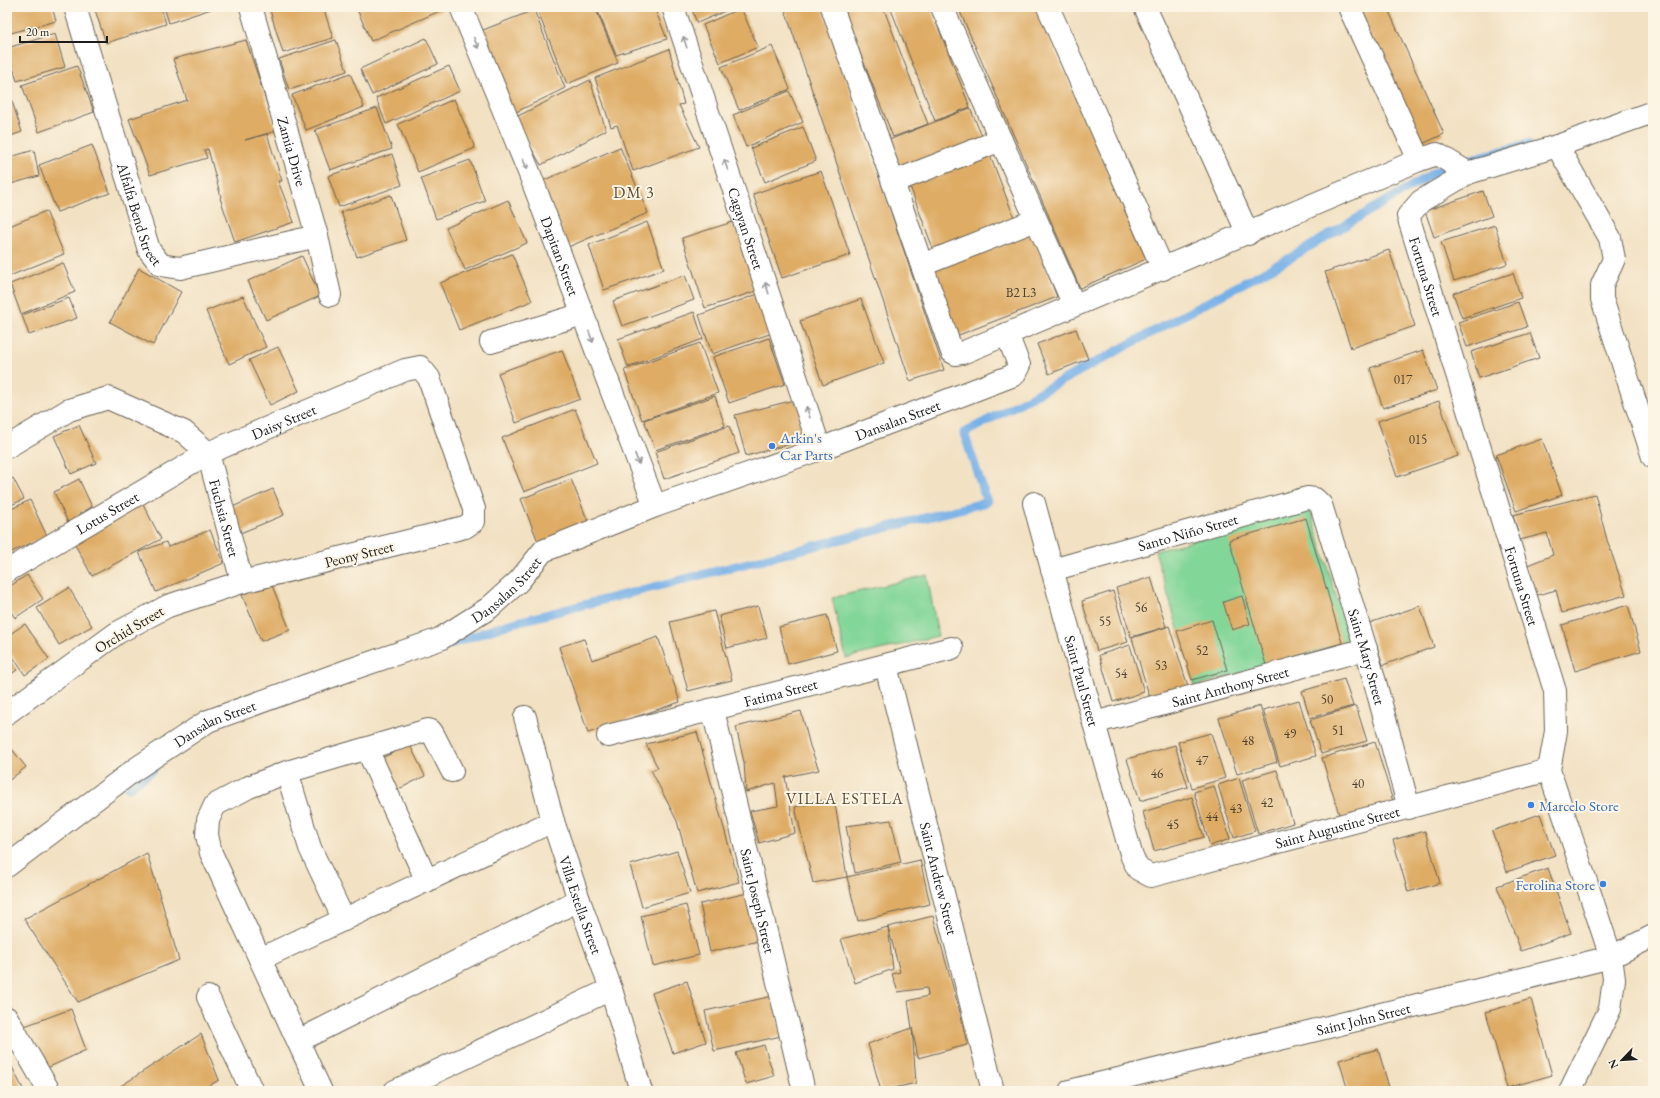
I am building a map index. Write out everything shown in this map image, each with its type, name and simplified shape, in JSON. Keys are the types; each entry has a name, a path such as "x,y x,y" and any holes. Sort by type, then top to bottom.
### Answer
{"street":[{"name":"Alfalfa Bend Street","path":"75,7 149,250 161,265 180,268 317,236"},
{"name":"Zamia Drive","path":"251,7 317,236 330,295"},
{"name":"Dapitan Street","path":"461,7 528,172 655,506"},
{"name":"Cagayan Street","path":"673,7 820,449"},
{"path":"832,7 952,352 956,354 962,353 1248,234 1418,160 1438,154 1468,173 1557,146 1653,112"},
{"path":"942,7 1074,306"},
{"path":"1048,7 1163,269"},
{"path":"1145,7 1248,234"},
{"path":"1349,7 1418,160"},
{"path":"893,182 1001,140"},
{"path":"1557,146 1610,238 1614,259 1602,285 1602,299 1653,457"},
{"name":"Fortuna Street","path":"1468,173 1421,201 1408,216 1555,690 1556,731 1549,770 1611,957 1614,980 1610,1009 1570,1091"},
{"path":"922,265 1036,220"},
{"path":"491,342 583,314"},
{"name":"Dansalan Street","path":"7,866 137,768 208,721 440,639 489,608 519,581 543,551 655,506 820,449 1014,375 1018,370 1019,365 1007,334"},
{"name":"Daisy Street","path":"208,453 405,370 420,367 429,378 474,509 474,521"},
{"path":"7,447 69,410 108,398 184,432 208,453"},
{"name":"Lotus Street","path":"7,571 208,453"},
{"name":"Fuchsia Street","path":"208,453 242,582"},
{"name":"Santo Niño Street","path":"1052,570 1307,498 1315,499 1321,505"},
{"name":"Saint Paul Street","path":"1034,503 1132,857"},
{"name":"Saint Mary Street","path":"1321,505 1366,649 1409,808"},
{"name":"Peony Street","path":"242,582 465,527 474,521"},
{"name":"Orchid Street","path":"7,713 117,633 168,606 242,582"},
{"name":"Fatima Street","path":"608,736 952,648"},
{"name":"Saint Anthony Street","path":"1094,723 1366,649"},
{"name":"Saint Andrew Street","path":"886,666 993,1091"},
{"name":"Saint Joseph Street","path":"713,710 804,1091"},
{"name":"Villa Estella Street","path":"525,717 553,820 579,900 611,989 641,1091"},
{"path":"321,1091 211,853 207,835 208,820 215,805 249,787 287,772 428,730 432,731 452,771"},
{"path":"367,749 427,881"},
{"name":"Saint Augustine Street","path":"1132,857 1138,869 1151,876 1549,770"},
{"path":"287,772 310,848 344,920"},
{"path":"260,959 553,820"},
{"path":"298,1041 579,900"},
{"name":"Saint John Street","path":"1070,1091 1611,957 1653,936"},
{"path":"395,1091 611,989"},
{"path":"208,997 252,1091"},
{"path":"7,1018 48,1091"}],"green space":[{"path":"1310,509 1350,642 1195,686 1155,551"},
{"path":"927,575 938,636 846,658 832,598"}],"building":[{"path":"7,7 52,7 56,21 7,34"},
{"path":"94,7 161,7 166,24 106,43"},
{"path":"164,7 217,7 169,23"},
{"path":"269,7 323,7 333,38 283,53"},
{"path":"356,7 449,7 371,41"},
{"path":"544,7 595,7 618,63 567,84 537,10"},
{"path":"596,7 654,7 667,39 616,55"},
{"path":"691,7 735,7 697,23"},
{"path":"784,7 822,7 944,370 910,381"},
{"path":"842,7 883,7 928,124 893,137"},
{"path":"890,7 930,7 970,107 935,121"},
{"path":"958,7 1036,7 1146,259 1080,288"},
{"path":"1355,7 1387,7 1444,134 1418,146"},
{"path":"741,8 758,47 720,63 703,25"},
{"path":"534,10 565,88 512,114 478,32"},
{"path":"55,34 65,67 17,81 7,48"},
{"path":"426,38 438,64 372,95 360,69"},
{"path":"246,40 276,131 245,140 267,134 282,181 278,181 294,222 235,242 220,198 221,197 208,149 204,150 207,158 150,175 129,119 187,100 173,59"},
{"path":"336,40 347,71 289,90 279,59"},
{"path":"772,46 790,89 739,110 721,67"},
{"path":"669,49 684,104 679,105 699,147 633,171 617,125 611,127 595,78"},
{"path":"77,66 94,112 39,132 22,85"},
{"path":"449,66 460,91 386,124 376,98"},
{"path":"350,73 364,107 306,130 292,95"},
{"path":"590,80 606,130 541,165 514,118"},
{"path":"7,86 22,132 7,137"},
{"path":"789,91 803,122 746,147 733,115"},
{"path":"454,99 475,148 418,172 398,124"},
{"path":"377,108 392,149 330,170 315,130"},
{"path":"970,108 984,141 902,173 889,140"},
{"path":"803,127 816,161 765,182 751,148"},
{"path":"92,145 110,193 57,212 39,165"},
{"path":"620,147 648,213 568,247 540,182"},
{"path":"34,150 39,176 7,185 7,158"},
{"path":"989,152 1015,220 934,251 909,184"},
{"path":"392,154 402,185 339,207 328,176"},
{"path":"470,160 485,201 436,219 421,178"},
{"path":"821,171 850,255 782,278 753,194"},
{"path":"1483,191 1492,216 1434,237 1425,211"},
{"path":"391,195 406,240 357,257 341,212"},
{"path":"508,200 527,243 465,270 446,228"},
{"path":"46,211 64,254 7,277 7,227"},
{"path":"739,220 762,289 705,308 682,238"},
{"path":"647,222 664,269 604,290 589,245"},
{"path":"1495,225 1507,264 1454,281 1441,242"},
{"path":"1031,230 1057,297 956,336 930,269"},
{"path":"1389,250 1415,326 1351,348 1325,272"},
{"path":"512,254 532,301 459,330 440,283"},
{"path":"302,256 320,296 266,320 248,281"},
{"path":"63,263 75,292 21,314 10,284"},
{"path":"139,268 181,292 153,345 110,322"},
{"path":"1513,273 1521,298 1462,318 1453,293"},
{"path":"685,275 694,300 622,326 613,301"},
{"path":"761,293 775,332 712,354 699,315"},
{"path":"243,296 266,347 229,364 206,311"},
{"path":"69,298 77,318 29,335 22,315"},
{"path":"861,299 884,363 823,385 800,321"},
{"path":"1518,302 1527,327 1467,347 1458,322"},
{"path":"694,312 703,339 628,367 618,339"},
{"path":"1076,329 1088,359 1049,374 1037,344"},
{"path":"1530,333 1539,358 1479,378 1471,352"},
{"path":"769,338 785,384 729,403 713,357"},
{"path":"700,343 718,393 642,420 624,370"},
{"path":"278,347 299,391 270,405 249,360"},
{"path":"562,350 580,399 516,423 498,373"},
{"path":"1423,350 1437,390 1383,408 1370,368"},
{"path":"715,396 725,426 655,450 644,420"},
{"path":"798,399 808,439 746,456 735,415"},
{"path":"1439,401 1458,456 1397,477 1378,421"},
{"path":"575,409 597,463 524,492 502,438"},
{"path":"79,425 96,463 71,474 54,436"},
{"path":"729,426 739,453 664,479 655,452"},
{"path":"1542,439 1562,495 1516,511 1496,455"},
{"path":"13,478 24,499 7,507 7,481"},
{"path":"79,479 92,507 79,514 82,520 70,527 54,492"},
{"path":"571,479 589,524 539,544 521,499"},
{"path":"273,489 284,515 238,534 228,509"},
{"path":"1595,494 1607,540 1626,595 1562,613 1556,590 1534,596 1525,566 1553,555 1547,533 1520,540 1513,515"},
{"path":"30,500 47,536 7,554 7,511"},
{"path":"142,502 161,539 92,576 72,539"},
{"path":"1306,518 1342,643 1266,665 1229,540"},
{"path":"210,530 224,563 156,592 139,552 166,542 168,547"},
{"path":"27,575 43,599 15,618 7,606 7,588"},
{"path":"1151,577 1166,627 1131,637 1116,588"},
{"path":"271,583 290,630 261,641 242,595"},
{"path":"69,588 92,626 59,645 37,608"},
{"path":"1113,591 1128,642 1097,651 1082,601"},
{"path":"1242,596 1250,624 1232,630 1223,602"},
{"path":"1628,605 1641,651 1575,671 1562,625"},
{"path":"758,606 767,638 727,648 719,616"},
{"path":"1420,606 1434,647 1383,665 1369,623"},
{"path":"714,611 732,680 688,691 670,622"},
{"path":"827,615 837,651 788,664 779,627"},
{"path":"1212,620 1227,670 1192,680 1177,631"},
{"path":"25,624 49,659 25,675 7,648 7,636"},
{"path":"1169,626 1190,693 1152,705 1132,638"},
{"path":"658,637 680,702 588,733 559,647 584,639 592,660"},
{"path":"1130,645 1144,692 1113,702 1099,655"},
{"path":"7,655 17,670 7,677"},
{"path":"1344,679 1353,706 1310,718 1302,691"},
{"path":"1299,700 1316,756 1280,766 1263,710"},
{"path":"1260,706 1277,762 1237,774 1219,718"},
{"path":"1356,706 1367,741 1321,754 1310,720"},
{"path":"801,711 810,746 819,770 785,777 795,833 759,843 750,811 778,806 775,783 746,792 744,762 736,727"},
{"path":"697,732 739,882 697,893 677,821 651,770 658,768 646,744"},
{"path":"1211,733 1225,778 1192,788 1178,742"},
{"path":"1375,742 1395,808 1342,824 1322,758"},
{"path":"7,743 26,767 7,782"},
{"path":"410,745 425,776 389,794 373,762"},
{"path":"1175,745 1188,787 1140,801 1127,759"},
{"path":"1277,770 1293,823 1258,834 1242,780"},
{"path":"1239,778 1255,831 1234,838 1218,785"},
{"path":"1214,786 1230,839 1210,846 1194,792"},
{"path":"1192,797 1204,837 1154,851 1143,812"},
{"path":"834,798 847,877 813,883 795,807"},
{"path":"1540,814 1555,855 1507,872 1492,831"},
{"path":"891,820 901,862 855,873 846,826"},
{"path":"1425,831 1440,883 1408,892 1393,840"},
{"path":"677,851 690,893 642,907 630,865"},
{"path":"147,853 179,960 78,1002 24,919"},
{"path":"920,860 930,904 858,921 847,877"},
{"path":"1548,868 1571,933 1521,951 1497,886"},
{"path":"752,892 763,940 710,952 700,904"},
{"path":"686,905 699,955 653,966 641,916"},
{"path":"933,916 961,1016 967,1045 918,1058 908,1001 928,996 927,988 898,992 892,974 900,972 888,927"},
{"path":"888,927 893,969 855,983 841,939"},
{"path":"687,981 706,1042 673,1053 652,993"},
{"path":"773,996 781,1036 714,1051 705,1011"},
{"path":"1531,999 1552,1075 1507,1088 1486,1012"},
{"path":"71,1009 86,1050 45,1069 22,1027"},
{"path":"912,1028 916,1083 881,1091 868,1044"},
{"path":"201,1034 219,1080 199,1091 113,1091"},
{"path":"764,1045 774,1076 746,1084 736,1053"},
{"path":"1378,1049 1390,1091 1348,1091 1339,1060"},
{"path":"7,1057 24,1091 7,1091"}],"waterway":[{"path":"1464,161 1528,144"},
{"path":"447,645 509,624 987,502 964,433 1292,257 1442,168"},
{"path":"129,788 154,769"}],"place":[{"name":"Arkin's Car Parts","path":"772,446"},
{"name":"Marcelo Store","path":"1531,805"},
{"name":"Ferolina Store","path":"1603,884"}],"district":[{"name":"DM 3","path":"634,192"},
{"name":"VILLA ESTELA","path":"845,798"}]}
